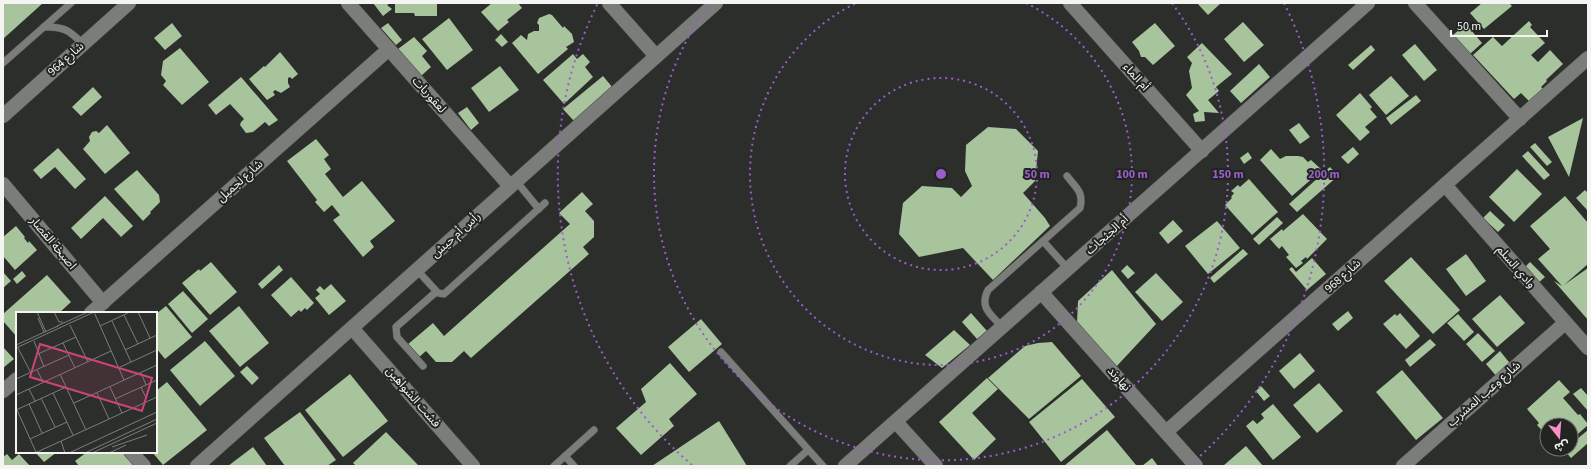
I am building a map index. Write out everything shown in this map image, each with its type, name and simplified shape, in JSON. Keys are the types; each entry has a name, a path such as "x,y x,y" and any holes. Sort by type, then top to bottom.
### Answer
{"street":[{"name":"شارع 964","path":"3,116 130,3"},
{"name":"لعقوريات","path":"348,3 513,184"},
{"path":"609,3 656,56"},
{"name":"رأس أم حيش","path":"197,466 716,3"},
{"name":"أم الجثجاث","path":"845,466 1368,3"},
{"path":"1415,3 1520,119"},
{"name":"أم الماء","path":"1077,5 1202,151"},
{"name":"شارع لجميل","path":"92,312 389,49"},
{"name":"شارع 968","path":"1166,432 1588,58"},
{"name":"اصبخة القصار","path":"3,184 103,303"},
{"name":"وادي السلم","path":"1444,186 1588,348"},
{"name":"نهاوند","path":"1042,292 1196,466"},
{"name":"شارع وعب المشرب","path":"1403,466 1565,323"},
{"name":"فشت الشواهين","path":"352,328 473,466"},
{"path":"3,391 16,380"},
{"path":"896,422 936,466"},
{"path":"132,453 144,466"}],"lane":[{"path":"3,63 71,3"},
{"path":"44,27 56,26 64,28 71,32 84,44"},
{"path":"1002,327 984,306 984,298 988,290 1080,208 1082,199 1080,192 1067,176"},
{"path":"513,184 539,209"},
{"path":"417,270 436,292 442,294 446,292 545,203"},
{"path":"1042,241 1068,269"},
{"path":"423,366 397,337 396,327 436,292"},
{"path":"721,352 823,466"},
{"path":"554,466 594,430"},
{"path":"790,466 808,450"},
{"path":"565,456 574,466"}],"building":[{"path":"3,3 43,3 3,39"},
{"path":"373,3 390,3 387,5 392,9 383,16"},
{"path":"395,3 437,3 437,16 415,16 414,13 395,13"},
{"path":"492,3 518,3 522,8 507,20 509,22 498,31 481,12"},
{"path":"1197,3 1221,3 1208,15"},
{"path":"1482,3 1509,3 1512,6 1484,29 1470,13"},
{"path":"549,14 552,15 563,28 564,26 572,34 574,42 566,47 568,49 538,74 512,43 521,35 527,40 528,34 534,31 539,31 539,25 537,23 539,18"},
{"path":"449,18 473,50 447,70 422,39"},
{"path":"1529,21 1532,25 1530,27 1545,43 1531,55 1538,62 1550,50 1563,64 1546,80 1547,81 1541,87 1543,89 1530,102 1521,93 1514,99 1473,55 1493,37 1502,46"},
{"path":"1243,22 1264,45 1244,62 1224,39"},
{"path":"172,23 182,36 165,50 154,38"},
{"path":"388,23 402,40 396,45 381,28"},
{"path":"1155,23 1175,46 1153,65 1145,57 1141,57 1139,51 1132,42"},
{"path":"1466,24 1482,43 1470,54 1453,35"},
{"path":"501,34 508,42 502,47 495,40"},
{"path":"414,37 427,51 422,56 431,67 421,76 398,49"},
{"path":"1202,43 1232,74 1216,87 1219,91 1208,100 1219,113 1204,112 1205,121 1195,122 1193,114 1199,111 1186,95 1192,88 1189,71 1192,63 1187,57"},
{"path":"1415,44 1437,70 1424,81 1402,55"},
{"path":"1371,45 1375,50 1353,70 1348,65"},
{"path":"180,48 209,82 182,105 163,85 166,81 161,75 163,61"},
{"path":"280,52 298,74 292,79 290,77 288,78 290,87 281,93 275,90 273,92 275,95 267,100 249,79 264,66 265,67"},
{"path":"573,54 577,59 583,54 590,62 585,67 593,77 564,104 543,80"},
{"path":"1259,64 1270,77 1241,103 1230,91"},
{"path":"500,66 519,90 489,112 471,88"},
{"path":"603,76 613,88 574,121 563,109"},
{"path":"1391,76 1409,96 1386,115 1369,95"},
{"path":"241,77 278,120 269,126 265,122 253,132 246,133 240,125 244,119 230,104 216,115 208,105"},
{"path":"93,87 102,97 81,116 72,107"},
{"path":"1360,93 1372,107 1370,109 1377,117 1365,127 1370,132 1360,141 1336,115"},
{"path":"1416,95 1421,101 1391,125 1386,118"},
{"path":"467,107 479,123 471,130 458,113"},
{"path":"1583,118 1569,177 1548,137"},
{"path":"1299,123 1310,137 1300,144 1289,130"},
{"path":"107,125 130,153 105,174 83,149 90,141 89,137 92,132 96,131 99,133"},
{"path":"988,127 1016,129 1038,151 1035,181 1023,193 1050,226 993,280 963,248 919,257 899,234 903,203 922,186 952,188 961,197 972,186 965,171 966,145"},
{"path":"316,139 329,155 324,159 331,169 325,174 343,197 362,181 395,221 370,241 374,247 363,257 333,220 340,215 332,205 324,212 315,202 317,200 287,161"},
{"path":"1535,143 1552,162 1547,166 1530,147"},
{"path":"1353,147 1359,154 1348,164 1341,157"},
{"path":"58,148 86,179 75,189 55,167 41,179 33,170"},
{"path":"1271,149 1280,159 1286,156 1303,157 1308,162 1311,160 1322,170 1292,196 1260,160"},
{"path":"1528,151 1550,175 1544,180 1522,156"},
{"path":"1248,152 1252,158 1244,164 1240,158"},
{"path":"1330,167 1338,176 1297,212 1289,204"},
{"path":"1517,169 1542,194 1514,222 1489,197"},
{"path":"137,170 159,195 160,202 143,221 114,189"},
{"path":"1249,179 1278,212 1252,235 1225,205 1232,198 1231,197 1234,193 1231,191 1238,185 1240,187"},
{"path":"1585,190 1588,193 1588,211 1576,198"},
{"path":"582,192 593,204 585,211 594,221 594,237 583,247 589,254 471,358 464,351 452,362 436,362 426,351 418,358 407,345 433,323 444,336 570,224 559,213"},
{"path":"105,196 133,226 121,237 103,218 81,239 71,228"},
{"path":"1565,196 1588,223 1588,264 1564,285 1588,268 1588,320 1554,281 1562,286 1538,259 1550,249 1530,226"},
{"path":"1490,211 1505,225 1498,232 1483,218"},
{"path":"1303,214 1327,239 1307,259 1306,257 1301,261 1303,263 1296,268 1286,257 1289,255 1282,246 1279,249 1270,239 1282,229 1283,231"},
{"path":"1277,217 1283,223 1259,245 1253,239"},
{"path":"1173,220 1183,231 1168,244 1159,233"},
{"path":"1217,221 1240,248 1208,274 1185,246"},
{"path":"16,226 28,243 29,241 37,250 15,270 3,256 3,237"},
{"path":"1243,249 1248,254 1214,283 1210,278"},
{"path":"1466,254 1486,281 1466,296 1446,269"},
{"path":"1411,257 1460,310 1433,334 1384,281"},
{"path":"1312,258 1326,274 1307,290 1289,269 1292,267 1296,272"},
{"path":"211,262 237,292 210,315 182,283 199,269 200,271"},
{"path":"1530,262 1545,277 1537,284 1523,269"},
{"path":"279,265 283,270 262,289 258,284"},
{"path":"1127,265 1135,273 1128,279 1121,271"},
{"path":"1112,270 1156,324 1115,368 1077,323 1078,301"},
{"path":"22,271 26,276 17,284 13,279"},
{"path":"3,272 11,281 3,288"},
{"path":"1156,273 1183,302 1162,321 1135,292"},
{"path":"47,275 71,302 60,312 16,312 16,336 3,321 3,314"},
{"path":"291,277 314,303 307,310 305,308 301,312 299,310 291,317 271,295"},
{"path":"331,284 346,301 329,315 315,298 320,294 316,290 320,286 324,290"},
{"path":"183,291 208,319 192,333 168,304"},
{"path":"1500,295 1525,323 1497,347 1472,319"},
{"path":"166,306 192,337 165,359 157,349 157,313"},
{"path":"239,306 269,343 240,367 209,331"},
{"path":"1348,311 1353,318 1338,331 1332,324"},
{"path":"971,313 987,331 977,339 962,322"},
{"path":"1400,313 1420,336 1406,349 1383,324 1395,314 1397,316"},
{"path":"1458,314 1474,332 1464,341 1447,323"},
{"path":"701,319 722,344 689,372 668,347"},
{"path":"954,330 970,345 942,368 925,355"},
{"path":"1478,333 1495,351 1482,362 1466,344"},
{"path":"1430,339 1436,345 1410,367 1405,360"},
{"path":"205,341 235,376 200,406 170,370"},
{"path":"1052,342 1081,376 1029,419 988,378 1025,346"},
{"path":"3,347 14,359 3,368"},
{"path":"1500,351 1512,366 1498,378 1486,364"},
{"path":"1300,353 1315,371 1294,389 1279,371"},
{"path":"670,363 697,394 669,419 674,426 641,455 616,428 646,402 641,389"},
{"path":"247,366 259,378 252,385 240,372"},
{"path":"1402,370 1443,418 1416,440 1376,392"},
{"path":"350,374 388,421 343,457 305,410"},
{"path":"987,378 998,389 972,413 996,439 974,460 939,422"},
{"path":"1082,379 1115,417 1061,462 1029,422"},
{"path":"1559,380 1570,392 1563,398 1578,415 1580,414 1588,425 1579,433 1579,417 1539,417 1539,423 1527,409"},
{"path":"167,382 207,430 163,465 153,453 157,453 157,390"},
{"path":"1319,383 1343,411 1317,433 1293,405"},
{"path":"1261,386 1270,396 1264,401 1256,391"},
{"path":"1581,388 1588,396 1588,411 1573,394"},
{"path":"1273,404 1301,437 1273,460 1246,426 1253,420 1257,424 1264,418 1261,414"},
{"path":"300,412 336,460 327,466 285,466 264,438"},
{"path":"719,421 747,466 652,466"},
{"path":"1107,430 1136,465 1135,466 1064,466"},
{"path":"1588,430 1588,443 1579,451 1579,437"},
{"path":"386,432 419,466 356,466 353,463"},
{"path":"1246,446 1263,466 1223,466"},
{"path":"253,447 267,466 228,466"},
{"path":"36,453 56,453 44,462"},
{"path":"86,453 123,453 134,466 79,466 75,461"},
{"path":"7,454 12,460 19,454 30,466 3,466 3,457"},
{"path":"1152,458 1158,466 1142,466"}]}
